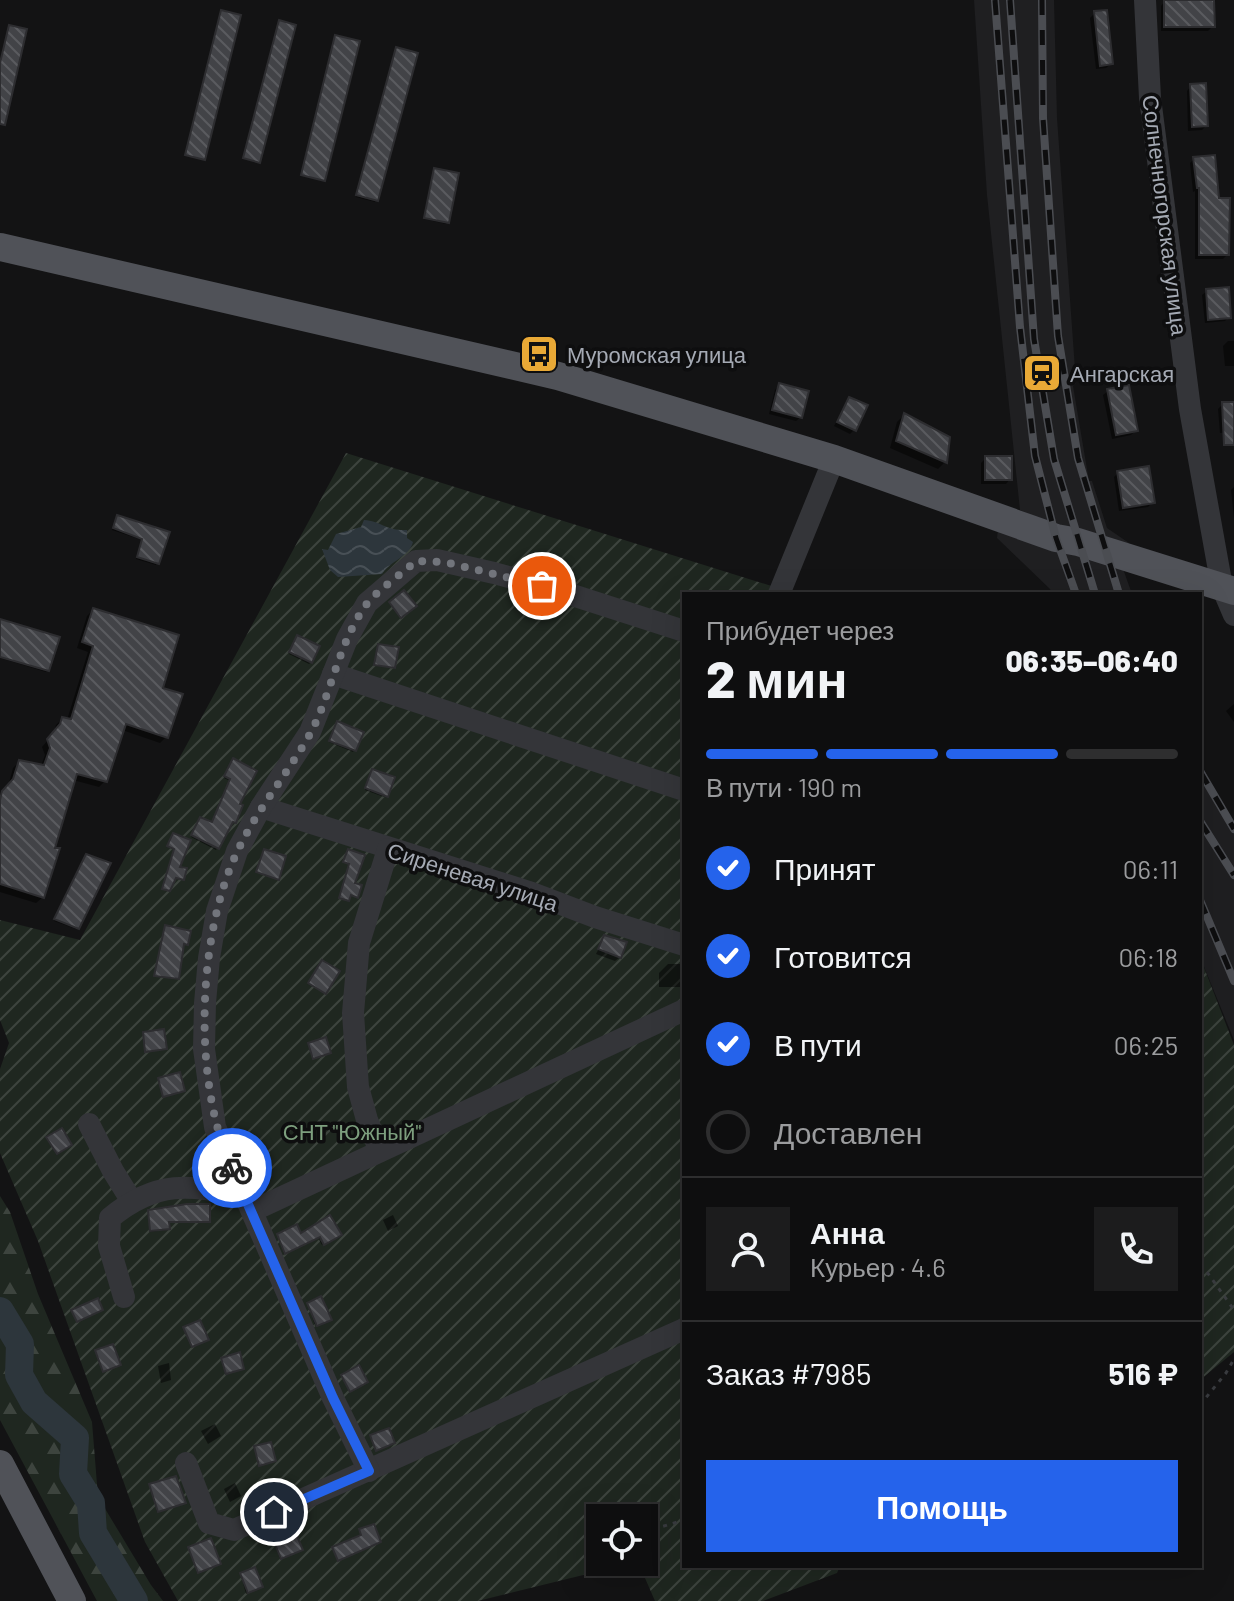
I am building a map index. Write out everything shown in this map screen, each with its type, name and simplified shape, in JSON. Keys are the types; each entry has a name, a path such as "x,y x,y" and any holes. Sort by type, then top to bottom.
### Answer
{"main road":[{"path":"0,247 504,362 834,459 1056,538 1078,542 1228,589"},
{"path":"0,1464 72,1601"}],"street":[{"name":"Солнечногорская улица","path":"1145,0 1150,98 1190,409 1234,615"},
{"path":"780,592 834,459"},
{"path":"369,1471 333,1398 215,1127 204,1049 205,1003 217,911 237,851 261,807 310,732 347,639 367,603 416,561 437,560 494,573 682,630"},
{"path":"333,674 682,789"},
{"name":"Сиреневая улица","path":"261,807 682,944"},
{"path":"380,1151 358,1087 353,1013 359,943 388,849"},
{"path":"124,1297 109,1246 110,1218 131,1200 163,1187 211,1189 249,1203 380,1151 682,1011"},
{"path":"89,1124 131,1200"},
{"path":"186,1463 209,1523 234,1530 682,1330"}],"path":[{"path":"1207,1272 1234,1310"},
{"path":"1202,1403 1234,1359"},
{"path":"658,1528 682,1521"}],"shaded area":[{"path":"974,0 1054,0 1057,118 1076,383 1073,386 1089,481 1092,481 1107,528 1129,543 1125,558 1020,510 987,195"},
{"path":"998,529 1122,566 1131,592 1051,592 997,538"},
{"path":"1202,766 1234,827 1234,1040 1202,962"}],"green space":[{"name":"СНТ \"Южный\"","path":"346,453 791,592 682,592 682,1568 839,1568 837,1573 763,1601 655,1601 644,1576 658,1576 658,1504 586,1504 586,1574 478,1601 178,1601 145,1542 38,1241 0,1153 0,1069 9,1043 0,1020 0,920 80,940"},
{"path":"1202,962 1234,1045 1234,1352 1202,1378"},
{"path":"0,1196 10,1212 38,1294 92,1422 98,1497 163,1601 97,1601 0,1420"}],"water":[{"path":"364,520 407,530 407,538 413,542 411,547 382,574 338,577 330,570 322,549 328,550 336,534 361,527"}],"building":[{"path":"1164,0 1214,0 1215,27 1164,27"},
{"path":"221,10 241,15 205,160 185,155"},
{"path":"1107,10 1113,64 1100,66 1094,11"},
{"path":"279,20 296,25 260,163 243,158"},
{"path":"9,25 27,29 5,125 0,124 0,63"},
{"path":"335,35 360,41 325,181 301,175"},
{"path":"396,47 418,53 378,201 356,195"},
{"path":"1206,83 1208,126 1192,127 1190,84"},
{"path":"1215,155 1219,198 1230,198 1229,255 1199,255 1199,188 1193,157"},
{"path":"434,168 459,173 449,223 424,218"},
{"path":"1229,287 1231,318 1208,320 1206,289"},
{"path":"779,383 809,391 802,418 772,410"},
{"path":"1129,385 1138,431 1116,435 1107,389"},
{"path":"849,397 868,405 856,431 837,422"},
{"path":"1222,402 1234,402 1234,445 1224,445"},
{"path":"904,413 950,437 947,463 896,441"},
{"path":"985,456 1012,456 1012,480 985,480"},
{"path":"1149,466 1155,503 1123,508 1117,471"},
{"path":"117,515 170,532 159,564 137,557 142,539 113,528"},
{"path":"404,590 417,606 401,618 389,602"},
{"path":"93,608 179,635 163,688 183,694 168,738 126,724 107,782 77,774 55,848 60,848 44,898 0,884 0,800 2,791 13,779 19,760 44,765 50,748 47,739 62,717 71,719 93,646 82,642"},
{"path":"0,619 60,637 49,671 0,657"},
{"path":"297,635 320,646 312,663 289,652"},
{"path":"378,644 399,647 395,668 374,665"},
{"path":"337,721 364,732 356,751 329,741"},
{"path":"233,758 257,771 240,804 243,805 236,823 233,822 219,849 191,835 200,817 212,822 230,779 224,776"},
{"path":"372,769 395,777 388,797 365,788"},
{"path":"173,833 191,840 180,867 187,868 184,880 176,878 170,891 162,889 174,849 167,846"},
{"path":"264,849 286,856 279,880 256,872"},
{"path":"348,849 365,855 355,883 362,885 358,898 351,895 349,901 339,898 349,864 343,862"},
{"path":"86,854 111,863 79,929 54,919"},
{"path":"165,925 191,931 188,945 184,944 179,979 154,976"},
{"path":"604,935 627,942 621,958 598,949"},
{"path":"322,960 340,971 326,994 308,983"},
{"path":"164,1029 167,1049 145,1052 143,1032"},
{"path":"326,1037 331,1053 313,1059 308,1043"},
{"path":"180,1072 185,1091 163,1097 158,1078"},
{"path":"62,1128 72,1145 57,1154 46,1137"},
{"path":"210,1204 210,1222 169,1222 170,1229 150,1231 148,1210"},
{"path":"330,1215 342,1235 324,1245 320,1237 285,1254 277,1234 297,1224 301,1233"},
{"path":"321,1296 332,1320 317,1326 307,1303"},
{"path":"98,1298 103,1310 77,1322 71,1310"},
{"path":"200,1320 209,1340 192,1347 183,1327"},
{"path":"113,1344 121,1365 103,1372 95,1350"},
{"path":"240,1352 244,1369 226,1374 221,1358"},
{"path":"359,1365 368,1382 350,1392 341,1375"},
{"path":"389,1428 395,1443 376,1451 370,1435"},
{"path":"271,1442 276,1461 259,1466 254,1446"},
{"path":"176,1476 186,1503 158,1512 149,1484"},
{"path":"374,1524 381,1542 338,1561 332,1547 361,1535 359,1529"},
{"path":"293,1527 303,1550 281,1559 272,1536"},
{"path":"211,1538 221,1564 198,1573 188,1547"},
{"path":"255,1567 263,1587 248,1593 240,1573"}],"waterway":[{"path":"0,1311 20,1344 19,1375 34,1402 75,1438 73,1474 91,1503 93,1533 134,1601"}],"railway":[{"path":"995,0 1020,327 1035,456 1056,538 1075,592"},
{"path":"1010,0 1034,339 1054,459 1094,592"},
{"path":"1042,0 1043,118 1058,336 1078,458 1118,592"},
{"path":"1202,774 1234,829"},
{"path":"1202,824 1234,875"},
{"path":"1202,905 1234,981"}],"way so far":[{"path":"232,1168 215,1127 204,1049 209,958 217,911 237,851 261,807 310,732 347,639 367,603 416,561 437,560 542,586"}],"place":[{"name":"Муромская улица","path":"539,354"},
{"name":"Ангарская","path":"1042,373"}],"route":[{"path":"232,1168 333,1398 369,1471 274,1512"}]}
